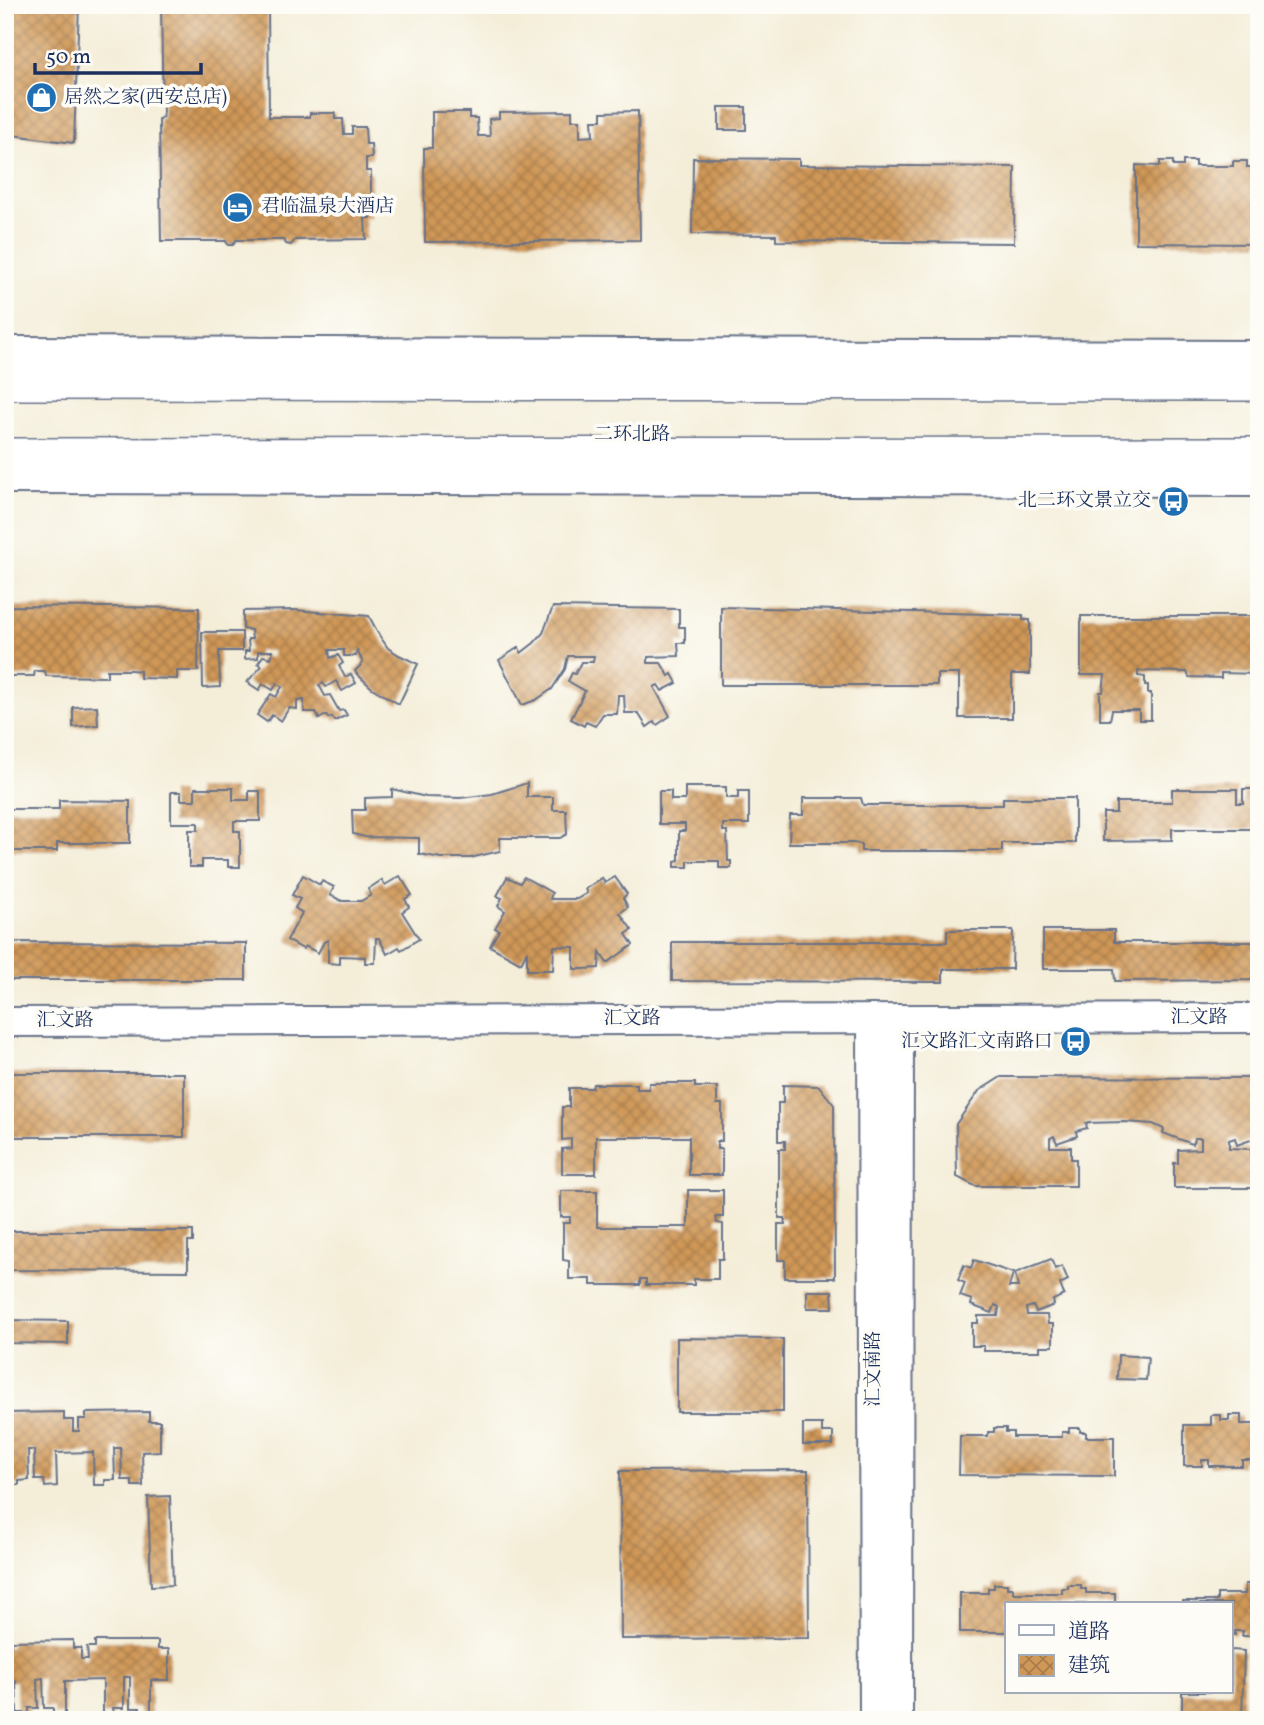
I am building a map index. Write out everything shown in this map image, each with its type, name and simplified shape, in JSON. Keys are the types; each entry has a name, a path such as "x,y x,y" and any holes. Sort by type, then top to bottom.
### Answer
{"highway":[{"path":"5,380 1248,381"},
{"path":"66,457 177,419 274,380"},
{"path":"347,380 439,403"},
{"name":"二环北路","path":"5,403 177,419 1254,458"},
{"name":"二环北路","path":"5,434 177,419 439,403 1259,403"},
{"path":"594,435 730,458"},
{"path":"5,457 1254,458"}],"street":[{"path":"5,351 1259,355"},
{"path":"5,479 1254,458"},
{"name":"汇文路","path":"5,1021 1259,1018"},
{"name":"汇文南路","path":"874,1720 886,1019"},
{"name":"汇文南路","path":"886,1019 898,1720"}],"building":[{"name":"居然之家(西安总店)","path":"5,5 79,5 74,143 5,134"},
{"path":"161,5 268,5 269,117 310,117 310,113 335,113 335,119 343,119 344,134 352,134 352,127 365,127 366,144 371,144 372,158 366,158 366,171 371,171 371,199 366,199 366,205 370,205 370,218 365,218 366,239 295,240 291,245 284,240 236,240 233,245 228,245 226,241 161,241"},
{"path":"719,107 746,107 746,130 719,130"},
{"path":"572,111 572,120 580,120 580,137 593,136 592,120 602,120 602,112 638,111 640,240 425,242 424,148 432,148 432,112 469,112 469,118 477,118 478,136 490,136 489,119 499,118 499,112"},
{"path":"693,158 799,159 799,165 1015,167 1014,243 776,241 776,235 692,234"},
{"path":"1160,161 1173,161 1173,166 1183,166 1183,161 1195,161 1195,166 1233,166 1233,161 1247,161 1247,167 1259,167 1259,244 1136,243 1136,165 1160,166"},
{"path":"5,606 199,608 198,671 177,671 177,679 140,678 140,671 131,670 107,670 107,677 46,676 45,671 35,671 34,676 5,676"},
{"path":"553,607 679,609 679,627 685,627 685,643 678,643 679,656 648,657 648,663 661,663 677,683 662,691 658,685 654,687 670,716 657,725 654,722 647,727 638,713 625,713 624,695 618,695 617,714 603,714 595,726 586,722 584,726 571,719 585,691 568,681 581,662 593,662 594,656 568,656 565,669 552,689 536,700 522,705 499,660 519,647 521,653 534,643 543,633"},
{"path":"721,607 1023,615 1023,620 1030,620 1030,674 1012,674 1012,718 959,718 959,674 937,674 937,685 721,685"},
{"path":"294,610 369,616 388,648 418,664 399,704 372,688 357,674 355,671 363,663 357,650 356,656 344,656 344,650 329,650 330,658 338,655 343,663 339,666 345,677 351,674 356,683 342,691 336,681 326,687 323,683 319,685 325,696 330,695 339,711 344,710 347,715 335,721 326,715 319,719 316,712 304,712 304,700 297,701 297,709 289,708 281,721 272,715 267,722 257,715 271,694 276,697 282,687 277,683 273,690 263,684 259,690 247,682 262,666 258,663 263,656 271,658 273,651 258,651 258,658 245,659 245,651 249,651 248,639 252,639 251,630 243,629 243,611"},
{"path":"1081,616 1259,616 1259,674 1221,673 1221,678 1189,677 1187,672 1138,671 1138,676 1145,677 1148,693 1151,693 1151,720 1139,720 1139,710 1112,710 1110,720 1100,720 1100,692 1103,692 1105,675 1081,675"},
{"path":"202,632 242,632 242,651 219,651 220,687 203,688"},
{"path":"97,706 98,725 73,727 73,707"},
{"path":"527,783 527,797 553,797 553,810 566,810 567,834 560,838 500,838 500,851 470,858 441,858 419,854 419,838 365,837 353,834 352,810 365,810 365,798 392,797 392,789 426,797 460,798 492,794"},
{"path":"685,787 726,787 726,798 738,798 738,791 749,791 749,824 723,824 723,831 727,831 728,861 731,861 731,868 719,868 719,861 688,861 688,867 675,867 675,861 679,860 679,831 685,831 685,824 659,824 659,791 671,791 671,800 685,800"},
{"path":"195,788 233,788 233,800 249,800 249,791 260,791 260,821 234,821 234,831 240,831 240,867 228,867 228,860 202,860 202,867 189,867 189,830 198,830 198,823 171,823 171,792 181,792 181,800 195,800"},
{"path":"1172,789 1237,789 1237,803 1243,803 1243,789 1259,789 1259,829 1172,829 1172,840 1103,841 1103,813 1116,813 1116,802 1172,802"},
{"path":"803,798 861,798 863,805 1003,805 1003,798 1075,798 1075,843 1002,843 1002,851 861,851 861,844 852,843 789,843 790,815 803,815"},
{"path":"59,800 130,801 130,843 57,843 57,851 5,851 5,809 59,809"},
{"path":"303,875 320,885 322,881 334,887 330,895 342,901 361,901 371,895 368,889 382,880 385,885 400,876 412,895 405,899 409,907 402,912 419,939 401,950 399,947 387,954 379,938 376,938 375,963 365,963 365,957 340,956 340,964 328,963 328,940 318,953 305,946 303,949 287,940 302,913 295,908 300,899 292,895"},
{"path":"507,877 520,883 524,877 552,893 550,899 577,899 587,893 585,889 602,878 605,883 615,877 627,894 623,898 628,907 620,913 632,930 626,934 633,945 607,963 600,952 599,968 583,969 574,969 574,947 554,946 553,970 527,970 527,951 521,963 490,946 499,930 495,928 505,911 498,906 502,898 497,896"},
{"path":"947,930 1013,930 1012,969 943,969 943,982 672,981 672,942 947,942"},
{"path":"1043,930 1114,930 1114,942 1259,942 1259,980 1115,981 1114,969 1043,969"},
{"path":"5,942 246,943 246,980 5,980"},
{"path":"5,1073 184,1073 184,1137 5,1137"},
{"path":"1001,1077 1259,1078 1259,1137 1237,1145 1235,1138 1229,1140 1229,1148 1251,1149 1252,1164 1257,1164 1257,1188 1174,1188 1174,1163 1178,1163 1178,1150 1201,1149 1201,1138 1195,1138 1192,1144 1163,1133 1164,1129 1153,1124 1125,1122 1086,1123 1087,1128 1076,1131 1077,1136 1057,1143 1054,1136 1050,1138 1050,1147 1071,1147 1071,1159 1076,1159 1076,1186 975,1186 957,1177 956,1124 979,1091"},
{"path":"649,1083 695,1083 695,1087 717,1087 717,1104 722,1104 722,1141 717,1141 717,1149 722,1149 722,1175 689,1175 689,1137 596,1137 596,1174 562,1174 562,1149 571,1148 571,1139 562,1140 562,1107 569,1107 569,1088 592,1088 593,1084 637,1084 637,1089 649,1089"},
{"path":"783,1085 819,1086 834,1105 835,1278 785,1278 785,1260 778,1260 778,1224 785,1224 785,1218 779,1218 779,1149 785,1149 785,1141 778,1141 778,1103 783,1103"},
{"path":"688,1190 723,1190 723,1217 716,1217 717,1223 723,1224 723,1259 718,1259 718,1279 694,1279 694,1285 646,1285 646,1279 640,1279 640,1285 591,1285 591,1279 569,1279 569,1261 563,1260 563,1223 570,1223 570,1217 561,1217 561,1191 597,1191 597,1227 688,1227"},
{"path":"5,1231 193,1231 193,1242 188,1242 188,1271 5,1270"},
{"path":"1051,1259 1055,1269 1062,1266 1068,1280 1060,1284 1064,1295 1053,1300 1054,1305 1036,1312 1033,1306 1026,1308 1027,1315 1047,1315 1048,1324 1053,1324 1053,1346 1040,1346 1040,1351 984,1351 984,1346 972,1346 972,1323 978,1323 978,1316 998,1316 999,1307 995,1305 992,1313 971,1305 972,1300 960,1296 965,1283 958,1280 964,1265 971,1268 974,1260 1013,1273 1009,1287 1018,1287 1015,1273"},
{"path":"807,1291 832,1291 833,1308 807,1308"},
{"path":"5,1320 68,1321 68,1344 5,1343"},
{"path":"677,1338 783,1339 783,1412 677,1412"},
{"path":"1118,1355 1148,1357 1146,1380 1117,1379"},
{"path":"64,1412 64,1420 73,1420 73,1431 79,1431 79,1419 86,1419 86,1413 149,1412 149,1421 160,1421 160,1451 142,1452 143,1486 132,1486 132,1480 122,1480 121,1448 114,1448 115,1480 105,1480 105,1485 94,1485 93,1452 56,1453 57,1486 45,1487 44,1480 35,1480 34,1450 28,1450 29,1480 19,1481 19,1485 8,1485 5,1413"},
{"path":"1211,1415 1221,1415 1221,1420 1229,1420 1229,1415 1241,1415 1241,1424 1259,1424 1259,1466 1252,1466 1252,1460 1242,1460 1242,1466 1209,1466 1209,1460 1202,1460 1202,1466 1184,1466 1184,1425 1211,1425"},
{"path":"803,1424 822,1424 822,1432 833,1432 833,1445 803,1445"},
{"path":"994,1428 1006,1428 1006,1432 1013,1432 1013,1437 1062,1437 1062,1432 1069,1432 1069,1428 1080,1428 1080,1432 1086,1432 1086,1437 1114,1437 1114,1476 959,1475 960,1436 988,1436 988,1432 994,1432"},
{"path":"808,1470 809,1638 621,1639 620,1471"},
{"path":"170,1496 173,1585 151,1586 148,1497"},
{"path":"994,1584 1007,1584 1007,1588 1013,1588 1013,1593 1062,1593 1062,1588 1068,1588 1068,1585 1081,1585 1081,1589 1086,1589 1086,1593 1115,1593 1115,1602 1005,1602 1005,1632 960,1632 960,1593 988,1593 988,1588 994,1588"},
{"path":"1245,1584 1257,1584 1259,1636 1242,1636 1243,1631 1235,1631 1235,1635 1232,1635 1232,1602 1183,1602 1217,1601 1217,1594 1245,1594"},
{"path":"73,1640 73,1648 81,1648 81,1659 88,1659 87,1647 95,1647 95,1641 158,1641 158,1649 169,1649 169,1680 151,1680 151,1714 140,1714 140,1708 130,1708 130,1677 124,1677 124,1708 113,1708 114,1714 103,1714 103,1680 65,1681 65,1714 53,1715 53,1708 44,1708 43,1678 37,1679 38,1708 29,1708 29,1713 17,1713 16,1681 5,1682 5,1647 11,1647 11,1641"},
{"path":"1232,1650 1244,1651 1242,1720 1182,1720 1182,1694 1232,1694"}],"place":[{"name":"居然之家(西安总店)","path":"41,98"},
{"name":"君临温泉大酒店","path":"238,207"},
{"name":"北二环文景立交","path":"1174,501"},
{"name":"汇文路汇文南路口","path":"1076,1042"}]}
